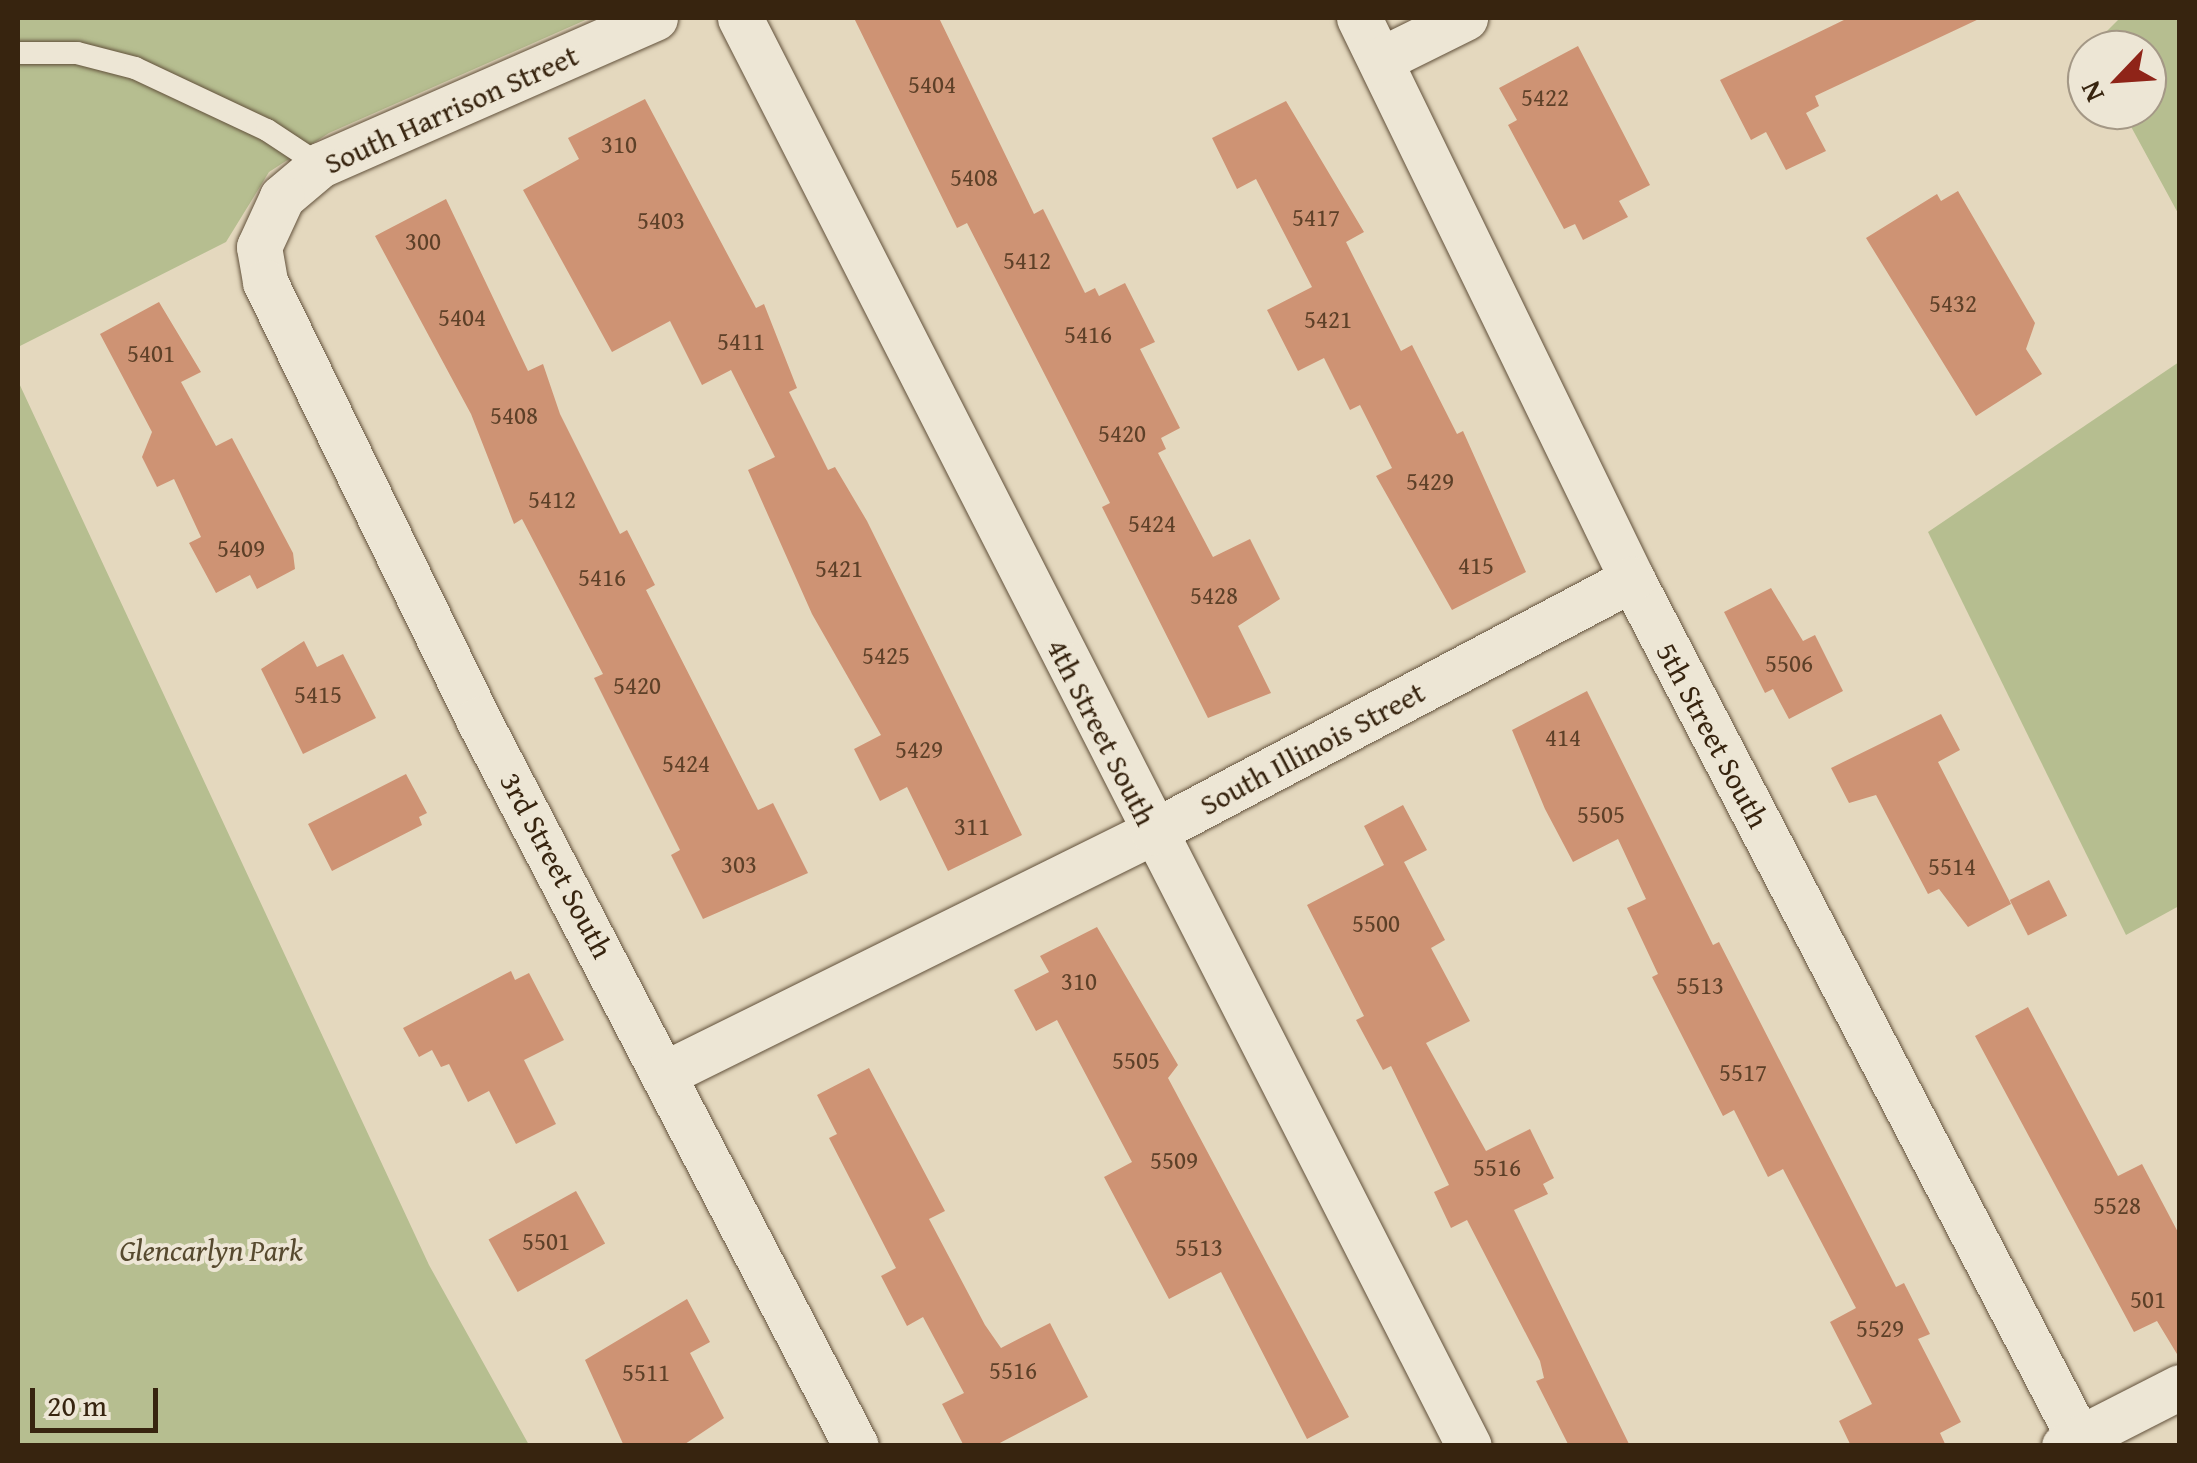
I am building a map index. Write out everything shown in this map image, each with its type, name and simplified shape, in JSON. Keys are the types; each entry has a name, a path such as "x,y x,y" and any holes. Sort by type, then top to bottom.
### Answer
{"street":[{"name":"South Harrison Street","path":"265,282 259,248 268,222 320,165 655,18"},
{"name":"4th Street South","path":"740,18 1468,1446"},
{"name":"5th Street South","path":"1359,18 1632,579 2076,1443"},
{"path":"1380,60 1464,18"},
{"name":"3rd Street South","path":"265,282 478,719 668,1072 856,1446"},
{"name":"South Illinois Street","path":"668,1072 1153,832 1632,579"},
{"path":"2076,1443 2180,1387"}],"lane":[{"path":"18,52 77,53 135,68 267,130 320,165"}],"green space":[{"path":"18,18 590,18 329,133 269,172 226,242 18,347"},
{"path":"2120,18 2179,18 2179,215 2133,130 2167,130 2167,30 2108,30"},
{"path":"2179,362 2179,906 2126,935 1928,532"},
{"name":"Glencarlyn Park","path":"18,381 429,1265 529,1445 18,1445"}],"building":[{"path":"854,18 939,18 1034,214 1043,209 1085,293 1095,288 1099,296 1125,283 1155,342 1140,349 1180,428 1161,438 1166,449 1158,453 1213,557 1250,539 1280,599 1238,626 1271,693 1208,718 1102,507 1110,503 967,223 957,228"},
{"path":"1848,18 1981,18 1815,96 1819,106 1806,113 1826,151 1786,170 1766,132 1751,140 1720,80"},
{"path":"1578,46 1650,185 1619,201 1628,217 1583,240 1575,224 1564,229 1508,125 1517,120 1499,88"},
{"path":"645,99 756,308 764,304 797,388 789,392 828,470 835,467 867,521 1022,835 948,871 907,787 880,801 854,749 881,735 812,614 748,470 775,457 731,370 702,385 670,321 612,352 523,190 579,159 568,138"},
{"path":"1286,101 1364,232 1346,242 1401,351 1412,345 1457,434 1463,431 1526,572 1452,610 1376,476 1392,468 1360,405 1350,410 1324,358 1298,371 1267,310 1312,287 1256,179 1237,189 1212,138"},
{"path":"1958,191 2035,323 2026,349 2042,374 1976,416 1866,238 1937,194 1941,201"},
{"path":"446,199 528,371 543,364 560,414 620,534 627,530 655,585 646,590 758,810 773,803 808,873 703,919 671,855 680,850 594,678 603,674 522,519 514,524 471,414 375,236"},
{"path":"159,302 201,372 181,382 216,446 232,438 293,553 295,569 257,589 250,575 216,593 189,543 201,537 174,479 157,487 142,457 152,432 100,334"},
{"path":"1771,588 1803,641 1815,635 1843,691 1789,719 1773,689 1765,693 1724,612"},
{"path":"304,641 317,667 343,654 376,718 303,754 261,669"},
{"path":"1587,691 1713,945 1719,942 1896,1287 1904,1283 1930,1334 1918,1339 1961,1422 1940,1433 1946,1446 1851,1446 1839,1421 1872,1404 1830,1322 1856,1308 1783,1169 1768,1177 1734,1110 1723,1116 1652,977 1658,974 1627,908 1646,899 1618,839 1573,862 1545,809 1512,730"},
{"path":"1941,714 1960,750 1938,762 2011,904 1968,927 1939,889 1928,894 1876,795 1849,803 1831,768"},
{"path":"406,774 427,813 419,817 422,825 332,871 308,824"},
{"path":"1403,805 1427,850 1404,862 1445,940 1431,948 1470,1021 1426,1043 1486,1151 1530,1129 1554,1178 1543,1184 1548,1194 1514,1210 1630,1446 1569,1446 1536,1381 1544,1378 1540,1361 1467,1220 1451,1228 1434,1192 1449,1185 1391,1066 1383,1070 1356,1020 1364,1016 1307,905 1384,865 1364,826"},
{"path":"2049,880 2067,916 2028,936 2010,900"},
{"path":"1097,927 1178,1065 1168,1078 1349,1417 1307,1439 1221,1272 1169,1299 1104,1177 1132,1162 1057,1020 1036,1031 1014,990 1049,972 1040,956"},
{"path":"511,971 515,980 529,973 564,1040 524,1060 556,1124 516,1144 489,1091 468,1102 449,1064 441,1067 432,1050 419,1057 403,1028"},
{"path":"2028,1007 2118,1176 2142,1164 2180,1236 2180,1359 2157,1321 2134,1332 1975,1036"},
{"path":"869,1068 945,1211 929,1219 985,1325 1001,1348 1050,1323 1088,1397 994,1446 964,1446 942,1404 964,1393 923,1317 907,1326 881,1276 896,1268 829,1138 837,1134 817,1095"},
{"path":"576,1191 605,1243 518,1292 489,1239"},
{"path":"687,1299 710,1342 690,1353 724,1418 682,1446 624,1446 585,1360"}]}
